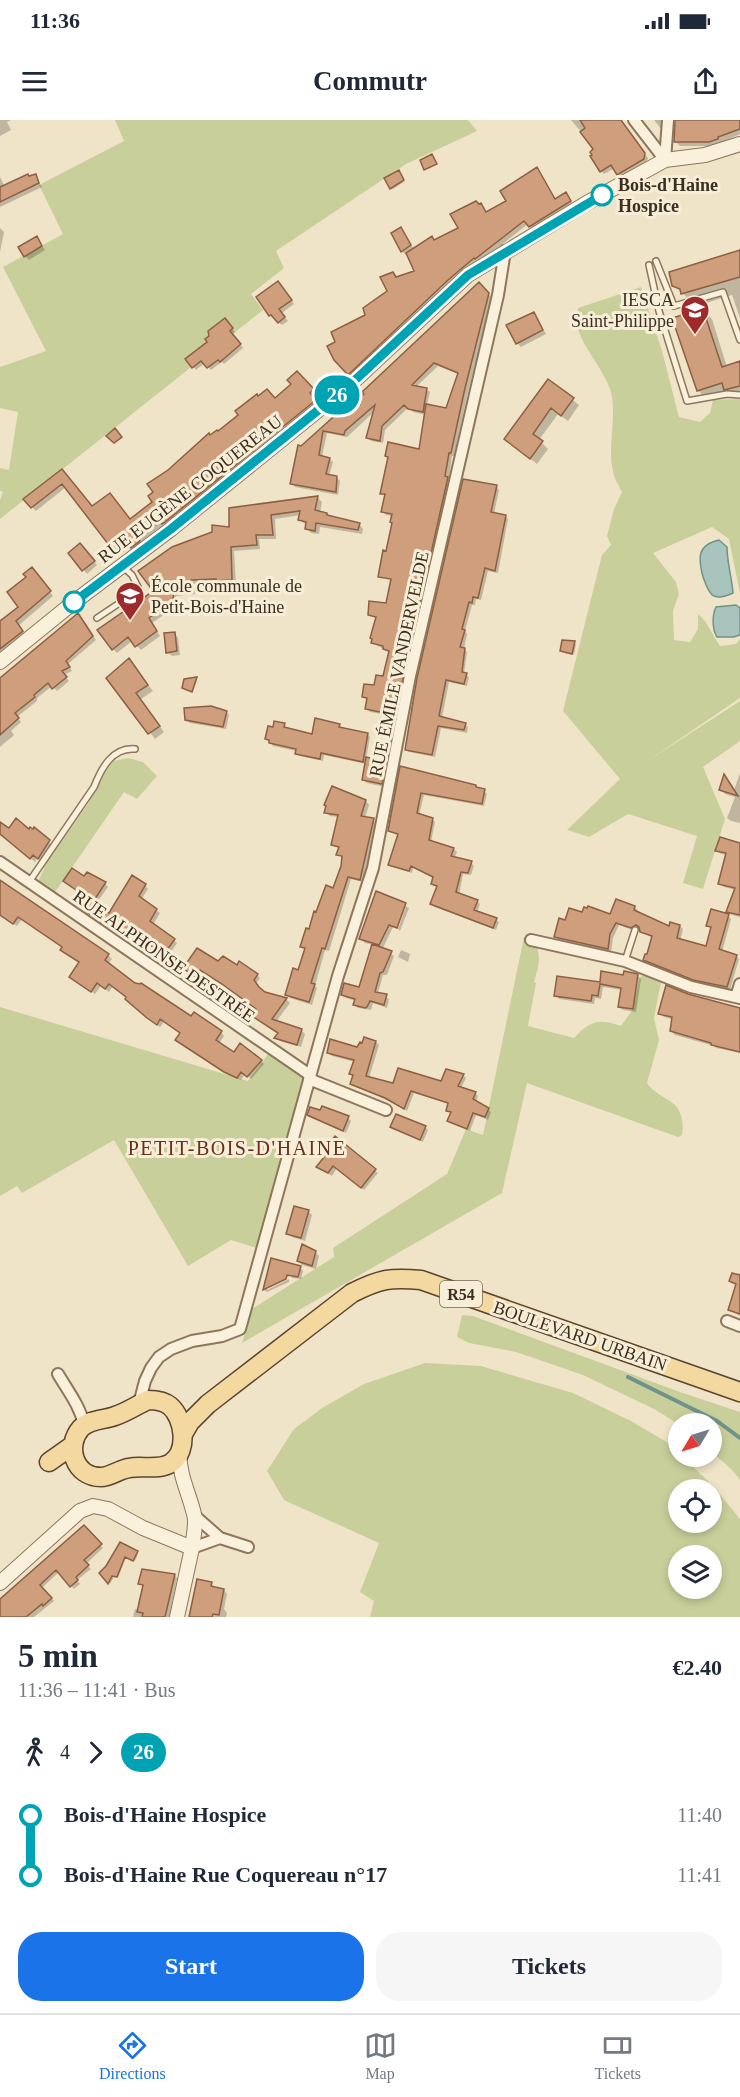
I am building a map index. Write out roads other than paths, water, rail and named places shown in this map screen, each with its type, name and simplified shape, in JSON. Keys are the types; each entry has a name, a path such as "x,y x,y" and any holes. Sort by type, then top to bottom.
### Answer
{"main road":[{"name":"BOULEVARD URBAIN","path":"181,1443 190,1422 208,1404 352,1293 393,1277 421,1280 740,1392"},
{"name":"R54","path":"90,1423 118,1415 148,1400 166,1405"},
{"name":"BOULEVARD URBAIN","path":"166,1405 186,1410 208,1404"},
{"path":"166,1405 180,1419 181,1443"},
{"path":"49,1461 73,1445 73,1441 90,1423"},
{"name":"R54","path":"73,1445 73,1457 79,1467 92,1476 103,1478 129,1467 162,1466 172,1462 181,1443"}],"street":[{"path":"634,120 665,160"},
{"path":"665,160 668,120"},
{"path":"665,160 705,155 740,144"},
{"name":"RUE EUGÈNE COQUEREAU","path":"0,662 171,529 353,382 468,275 505,251 665,160"},
{"name":"RUE ÉMILE VANDERVELDE","path":"139,1404 144,1381 159,1357 171,1349 192,1341 222,1336 240,1329 254,1286 309,1077 375,860 401,721 496,306 505,251"},
{"name":"RUE ALPHONSE DESTRÉE","path":"0,862 309,1077"},
{"path":"531,940 625,961 691,987 738,997 740,984"},
{"path":"309,1077 386,1110"},
{"path":"728,1322 740,1326"},
{"path":"58,1374 90,1423"},
{"path":"144,1381 149,1390 166,1405"},
{"path":"177,1617 192,1548 195,1516 180,1468 181,1443"},
{"path":"154,1466 164,1470 184,1486"},
{"path":"0,1583 80,1511 93,1506 108,1509 143,1528 192,1548 220,1538"},
{"path":"195,1516 220,1538 248,1547"}],"lane":[{"path":"656,261 674,306 723,292 740,340"},
{"path":"649,264 659,311 687,401 740,394"},
{"path":"97,618 136,592 138,587 132,575 122,565"},
{"path":"29,882 94,787 106,763 126,748 135,749"},
{"path":"625,961 635,930"}],"water":[{"path":"719,540 727,547 733,593 716,597 707,588 700,558 707,545"},
{"path":"736,605 740,608 740,635 717,637 713,622 716,607"}],"waterway":[{"path":"628,1377 717,1421 740,1438"}],"place":[{"name":"Bois-d'Haine Hospice","path":"602,195"},
{"name":"IESCA Saint-Philippe","path":"695,336"},
{"name":"École communale de Petit-Bois-d'Haine","path":"130,622"}],"district":[{"name":"PETIT-BOIS-D'HAINE","path":"237,1148"}]}
